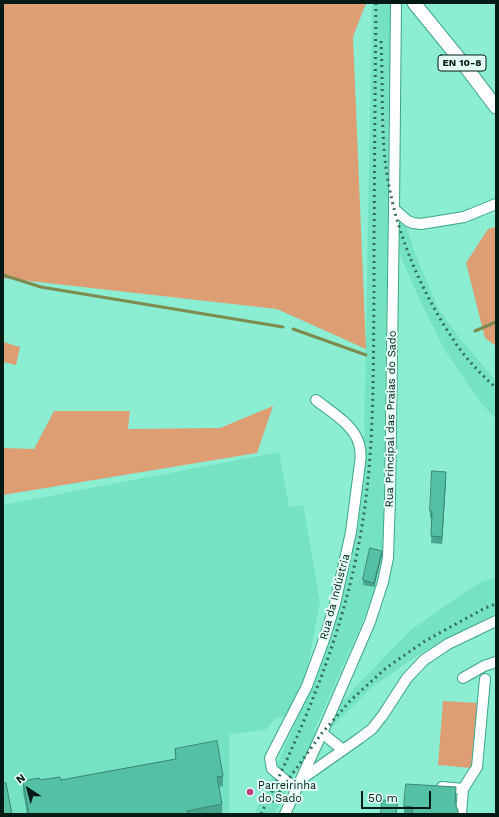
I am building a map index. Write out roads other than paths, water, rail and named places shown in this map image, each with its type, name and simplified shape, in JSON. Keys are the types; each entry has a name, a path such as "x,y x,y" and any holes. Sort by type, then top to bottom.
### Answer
{"main road":[{"name":"EN 10-8","path":"414,3 496,107"}],"street":[{"name":"Rua Principal das Praias do Sado","path":"285,814 370,622 383,582 388,558 396,3"},
{"path":"394,209 408,221 421,224 464,218 496,204"},
{"name":"Rua da Indústria","path":"296,789 272,769 270,758 307,686 335,604 351,532 361,452 356,437 345,424 316,400"},
{"path":"301,780 372,728 383,715 407,678 424,660 448,644 496,621"},
{"path":"463,678 484,666 496,662"},
{"path":"461,814 463,789 477,766 485,679"},
{"path":"322,733 343,750"},
{"path":"432,786 463,789"}],"waterway":[{"path":"3,275 41,287 283,327"},
{"path":"475,331 496,322"},
{"path":"293,329 366,355"}],"railway":[{"path":"261,814 305,717 330,651 350,583 364,516 368,484 373,388 376,3"},
{"path":"381,41 385,160 394,208 401,233 431,303 466,357 496,388"},
{"path":"272,802 322,733 351,700 386,668 425,641 485,608 496,604"}],"place":[{"name":"Parreirinha do Sado","path":"250,792"}]}
